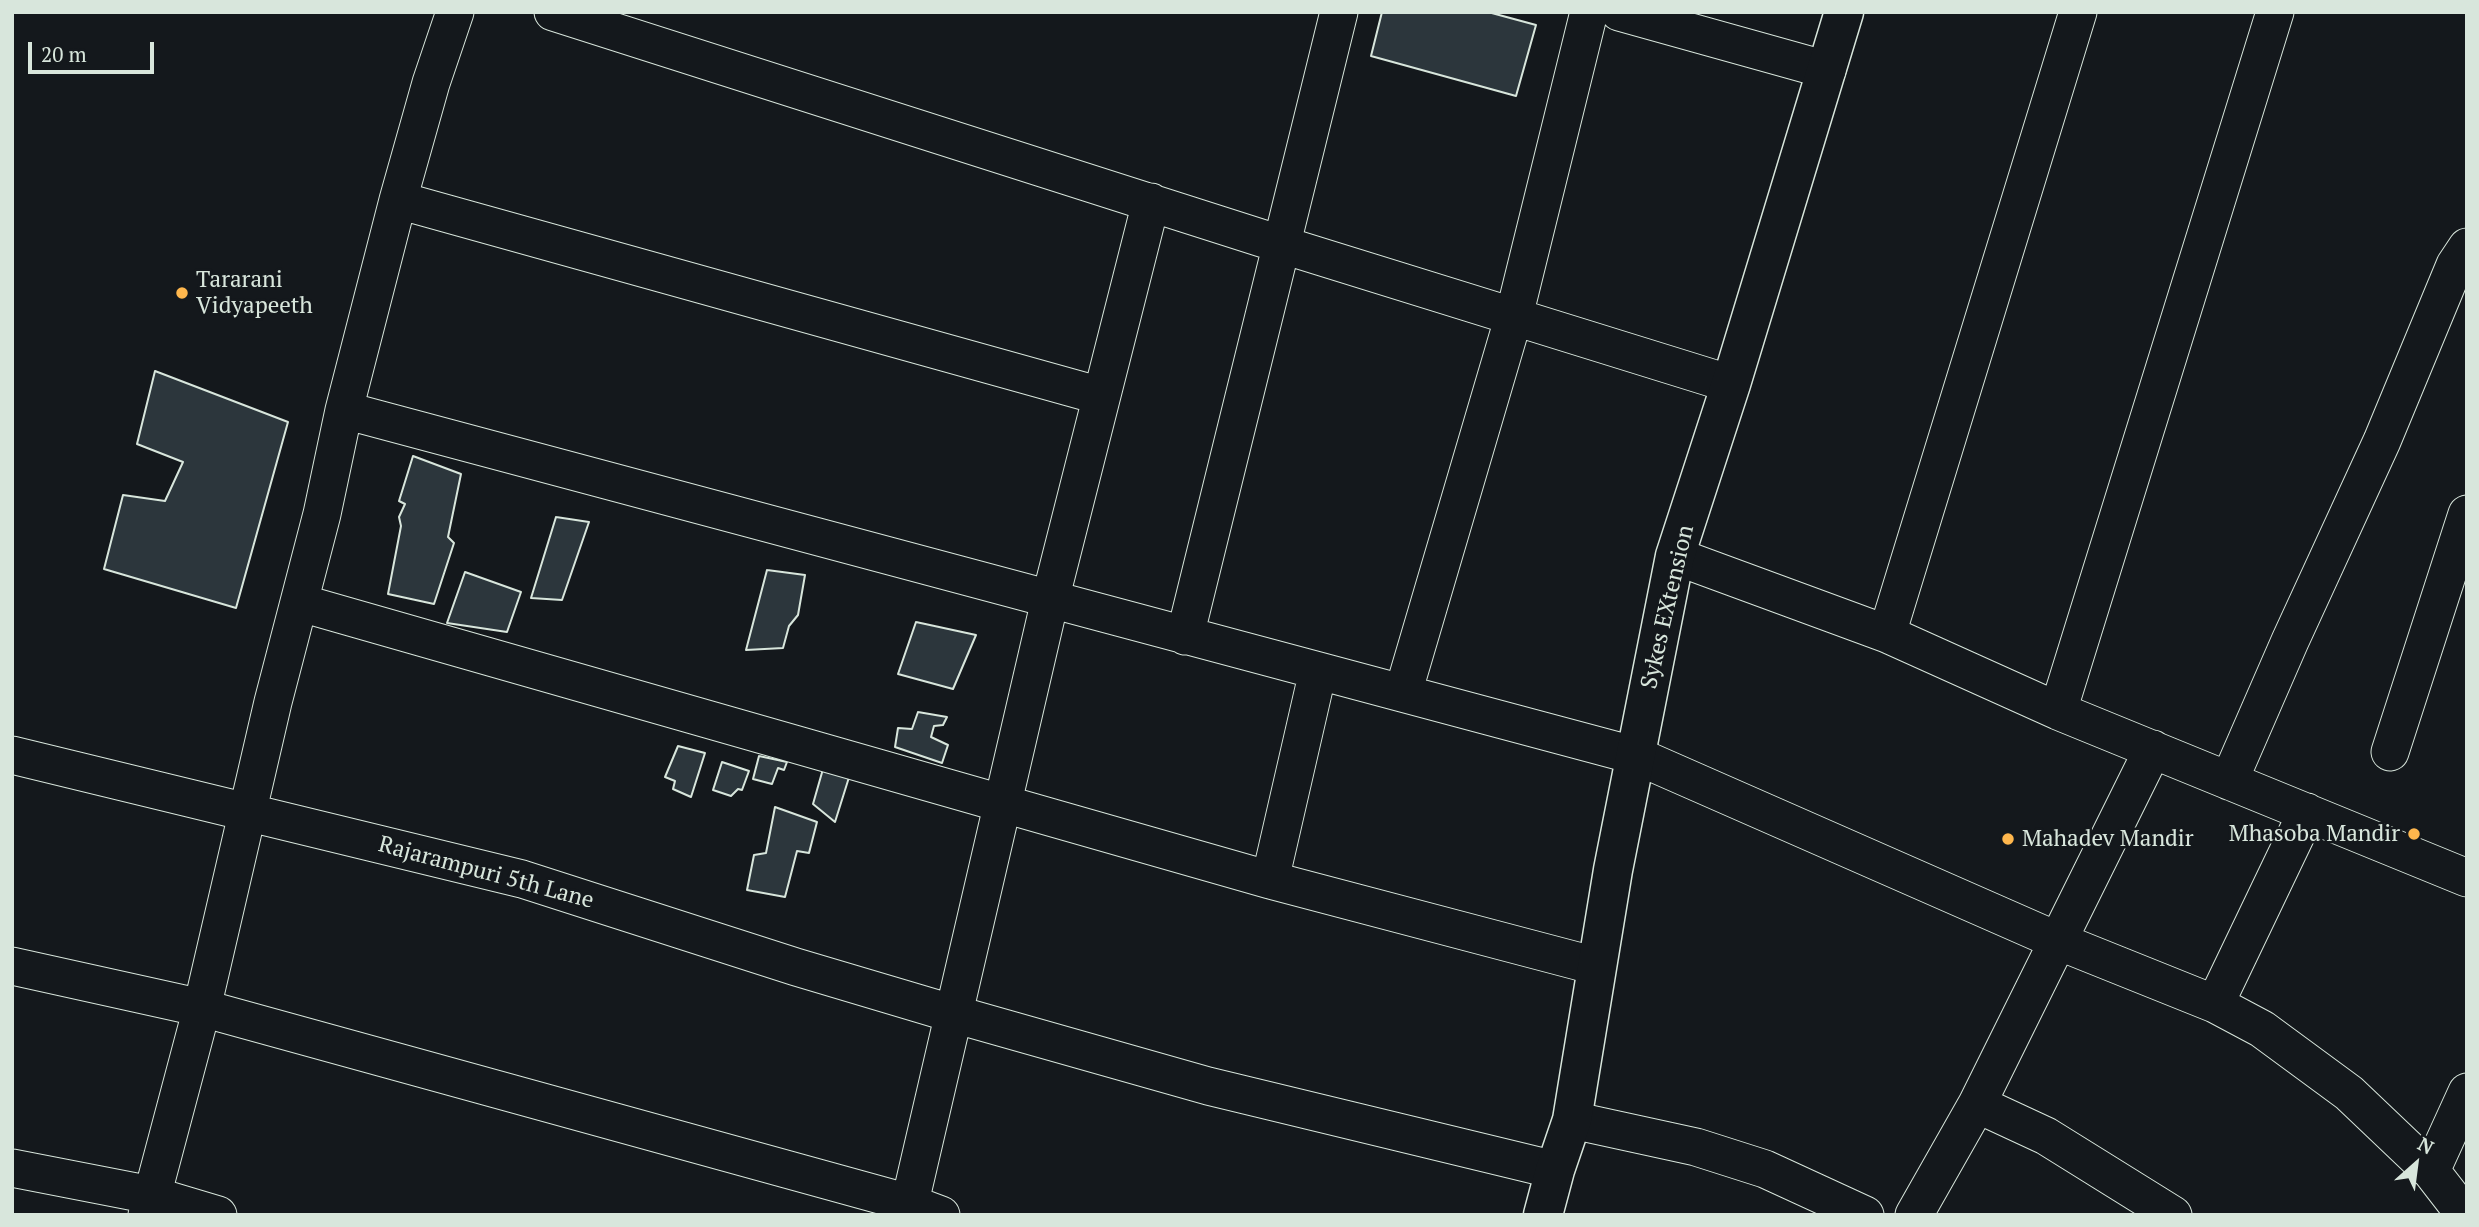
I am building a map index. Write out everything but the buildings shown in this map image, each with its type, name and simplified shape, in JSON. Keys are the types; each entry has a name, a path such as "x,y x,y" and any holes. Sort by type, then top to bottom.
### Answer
{"street":[{"path":"149,1205 202,1008 274,702 301,603 344,410 398,200 431,83 455,12"},
{"path":"552,12 1283,245 1731,384"},
{"path":"1185,636 1339,12"},
{"path":"1403,693 1514,316 1589,12"},
{"path":"1619,12 1827,70"},
{"name":"Sykes EXtension","path":"1543,1215 1572,1120 1613,870 1675,556 1731,384 1844,12"},
{"path":"1886,634 2078,12"},
{"path":"2058,711 2275,12"},
{"path":"398,200 1101,396"},
{"path":"12,966 202,1008 919,1211 954,1014 1002,804 1050,600 1151,202"},
{"path":"2229,780 2382,441 2455,265 2467,247"},
{"path":"344,410 1637,756 2058,941 2215,1004 2262,1029 2349,1093 2431,1171 2465,1215"},
{"path":"2390,752 2467,514"},
{"path":"1675,556 1886,634 2058,711 2307,812 2462,865"},
{"path":"301,603 1270,880 1597,966"},
{"path":"1270,880 1318,671"},
{"path":"1914,1215 1977,1104 2153,749"},
{"name":"Rajarampuri 5th Lane","path":"12,755 522,879 796,967 1208,1086 1555,1170"},
{"path":"2215,1004 2307,812"},
{"path":"2431,1171 2467,1092"},
{"path":"1977,1104 2046,1136 2173,1215"},
{"path":"1572,1120 1696,1147 1753,1165 1866,1215"},
{"path":"12,1168 149,1205 218,1215"}],"place":[{"name":"Tararani Vidyapeeth","path":"182,293"},
{"name":"Mhasoba Mandir","path":"2414,834"},
{"name":"Mahadev Mandir","path":"2008,839"}]}
